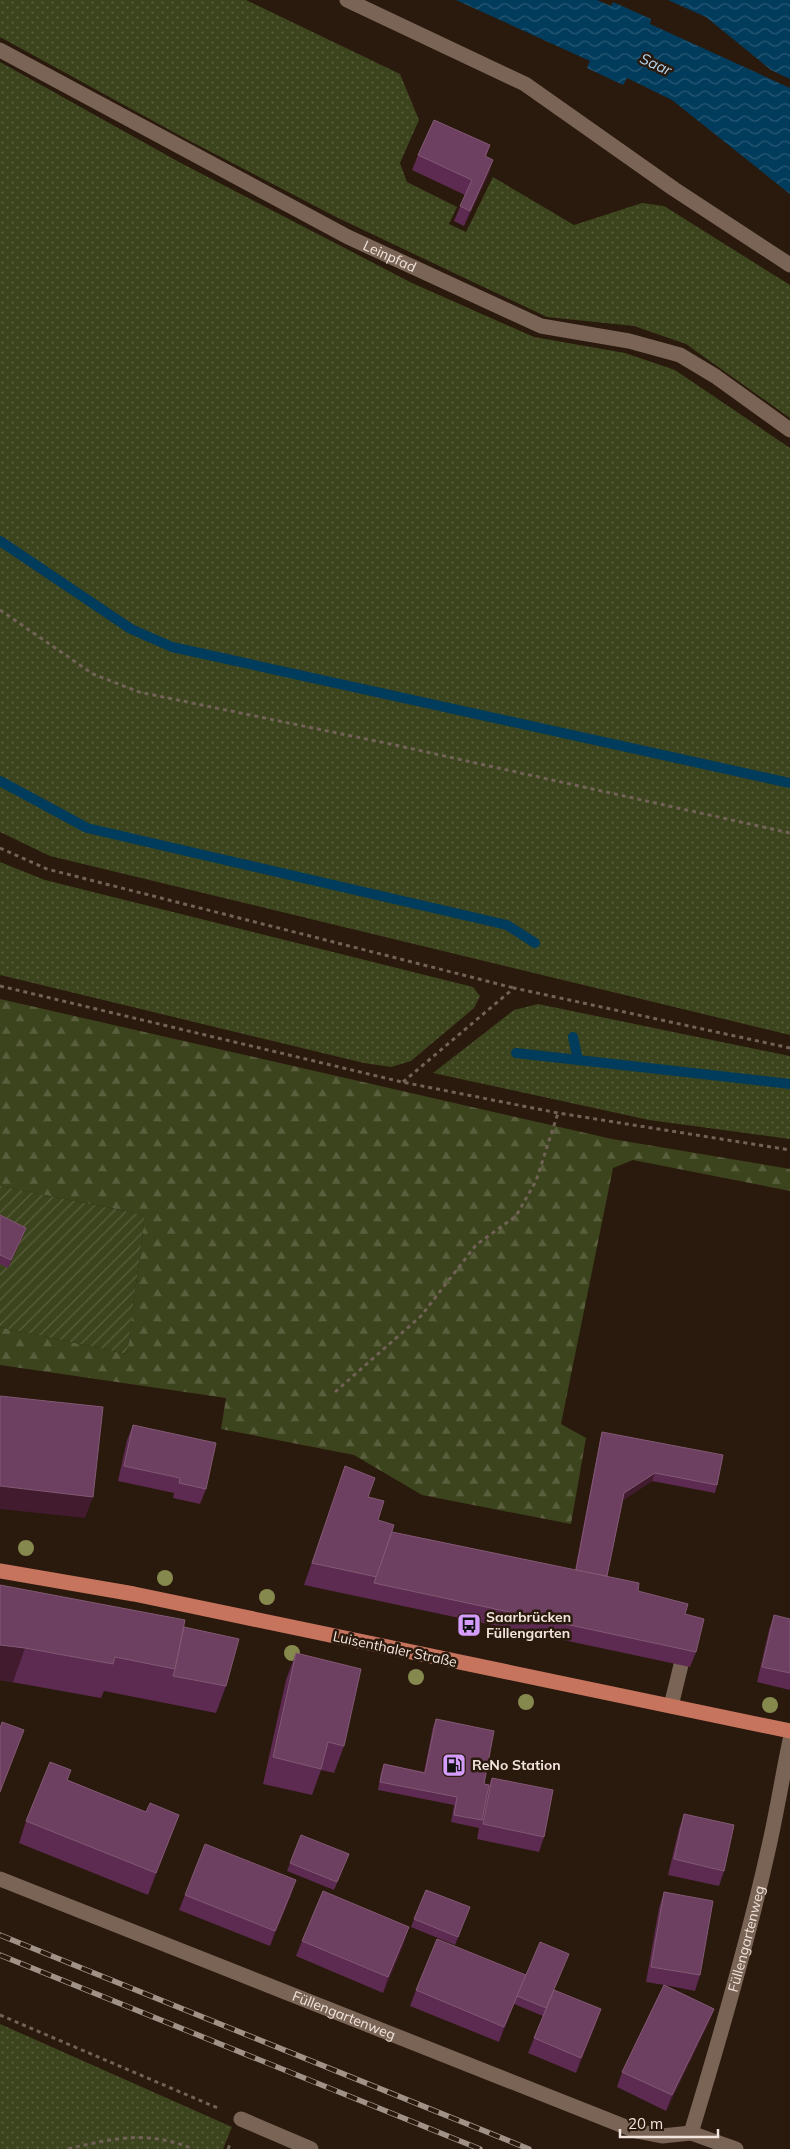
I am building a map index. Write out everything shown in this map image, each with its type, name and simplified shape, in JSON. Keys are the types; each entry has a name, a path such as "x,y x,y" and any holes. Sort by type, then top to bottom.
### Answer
{"main road":[{"name":"Luisenthaler Straße","path":"0,1571 134,1594 790,1731"}],"street":[{"path":"347,0 525,84 674,189 790,265"},
{"name":"Leinpfad","path":"0,50 348,237 541,326 629,341 680,355 715,376 790,430"},
{"path":"671,1706 680,1665"},
{"name":"Füllengartenweg","path":"690,2133 729,2007 748,1936 768,1854 790,1740"},
{"name":"Füllengartenweg","path":"0,1879 636,2131 662,2136 690,2133 736,2149"},
{"path":"242,2118 311,2149"}],"path":[{"path":"0,610 93,674 140,692 395,745 790,833"},
{"path":"0,848 47,869 514,988 790,1048"},
{"path":"0,986 402,1082 558,1113 790,1150"},
{"path":"402,1082 514,988"},
{"path":"335,1392 421,1316 476,1245 516,1216 536,1180 558,1113"},
{"path":"0,2015 242,2118"},
{"path":"68,2149 140,2136 180,2144 193,2149"}],"green space":[{"path":"0,0 246,0 400,74 419,120 400,163 407,182 457,207 449,224 466,232 493,177 574,225 642,203 664,206 790,285 790,418 686,344 634,326 547,317 338,218 188,140 0,37"},
{"path":"0,62 179,162 412,283 534,337 625,353 675,370 790,448 790,1035 50,856 0,832"},
{"path":"0,862 45,880 473,987 480,996 474,1008 411,1061 391,1067 364,1063 0,975"},
{"path":"0,999 612,1139 790,1169 790,1191 633,1160 613,1168 561,1424 586,1438 571,1524 422,1495 354,1455 221,1429 226,1398 0,1365 0,1327 127,1354 145,1215 0,1186"},
{"path":"538,1004 790,1056 790,1139 649,1120 433,1073 514,1010"},
{"path":"0,1186 145,1215 127,1354 0,1327"},
{"path":"0,2024 232,2127 223,2149 0,2149"}],"water":[{"name":"Saar","path":"456,0 597,0 611,6 613,2 651,19 650,24 790,88 790,194 672,100 627,78 623,85 587,68 590,61"},
{"path":"668,0 790,0 790,79 771,70 706,17"}],"building":[{"path":"434,120 490,145 485,156 493,160 470,211 460,206 472,180 418,155"},
{"path":"0,1215 26,1228 11,1260 0,1255"},
{"path":"0,1396 103,1407 93,1497 0,1486"},
{"path":"133,1425 216,1443 206,1489 179,1483 180,1478 124,1466"},
{"path":"602,1432 723,1455 717,1485 655,1473 624,1493 607,1576 576,1570"},
{"path":"345,1466 375,1478 368,1497 384,1501 378,1520 394,1525 377,1577 312,1563"},
{"path":"392,1532 639,1583 638,1591 688,1604 685,1614 704,1619 696,1652 374,1583"},
{"path":"0,1585 185,1620 175,1669 115,1657 113,1664 0,1645"},
{"path":"774,1615 790,1619 790,1673 762,1667"},
{"path":"184,1627 239,1639 226,1686 173,1676"},
{"path":"296,1653 361,1669 344,1746 328,1742 321,1769 273,1757"},
{"path":"436,1719 494,1731 484,1784 489,1785 482,1820 454,1815 457,1797 380,1782 384,1764 425,1773"},
{"path":"2,1722 24,1730 0,1792 0,1728"},
{"path":"50,1762 71,1770 67,1780 146,1812 150,1803 179,1815 156,1873 26,1821"},
{"path":"492,1778 553,1790 544,1837 483,1824"},
{"path":"684,1814 734,1825 724,1871 674,1859"},
{"path":"301,1835 349,1854 337,1882 290,1863"},
{"path":"205,1844 296,1880 275,1931 185,1895"},
{"path":"426,1890 470,1907 458,1937 414,1919"},
{"path":"323,1891 409,1927 388,1977 302,1941"},
{"path":"664,1892 713,1901 700,1975 651,1967"},
{"path":"437,1939 526,1975 504,2027 416,1990"},
{"path":"540,1942 569,1954 546,2008 517,1996"},
{"path":"664,1985 714,2009 672,2095 622,2072"},
{"path":"554,1990 601,2009 581,2058 534,2038"}],"waterway":[{"path":"0,541 131,629 172,647 790,783"},
{"path":"0,781 87,828 507,925 535,943"},
{"path":"573,1037 578,1060"},
{"path":"516,1053 790,1084"}],"railway":[{"path":"0,1935 529,2149"},
{"path":"0,1955 480,2149"}],"place":[{"name":"Saarbrücken Füllengarten","path":"469,1625"},
{"name":"ReNo Station","path":"454,1765"}]}
